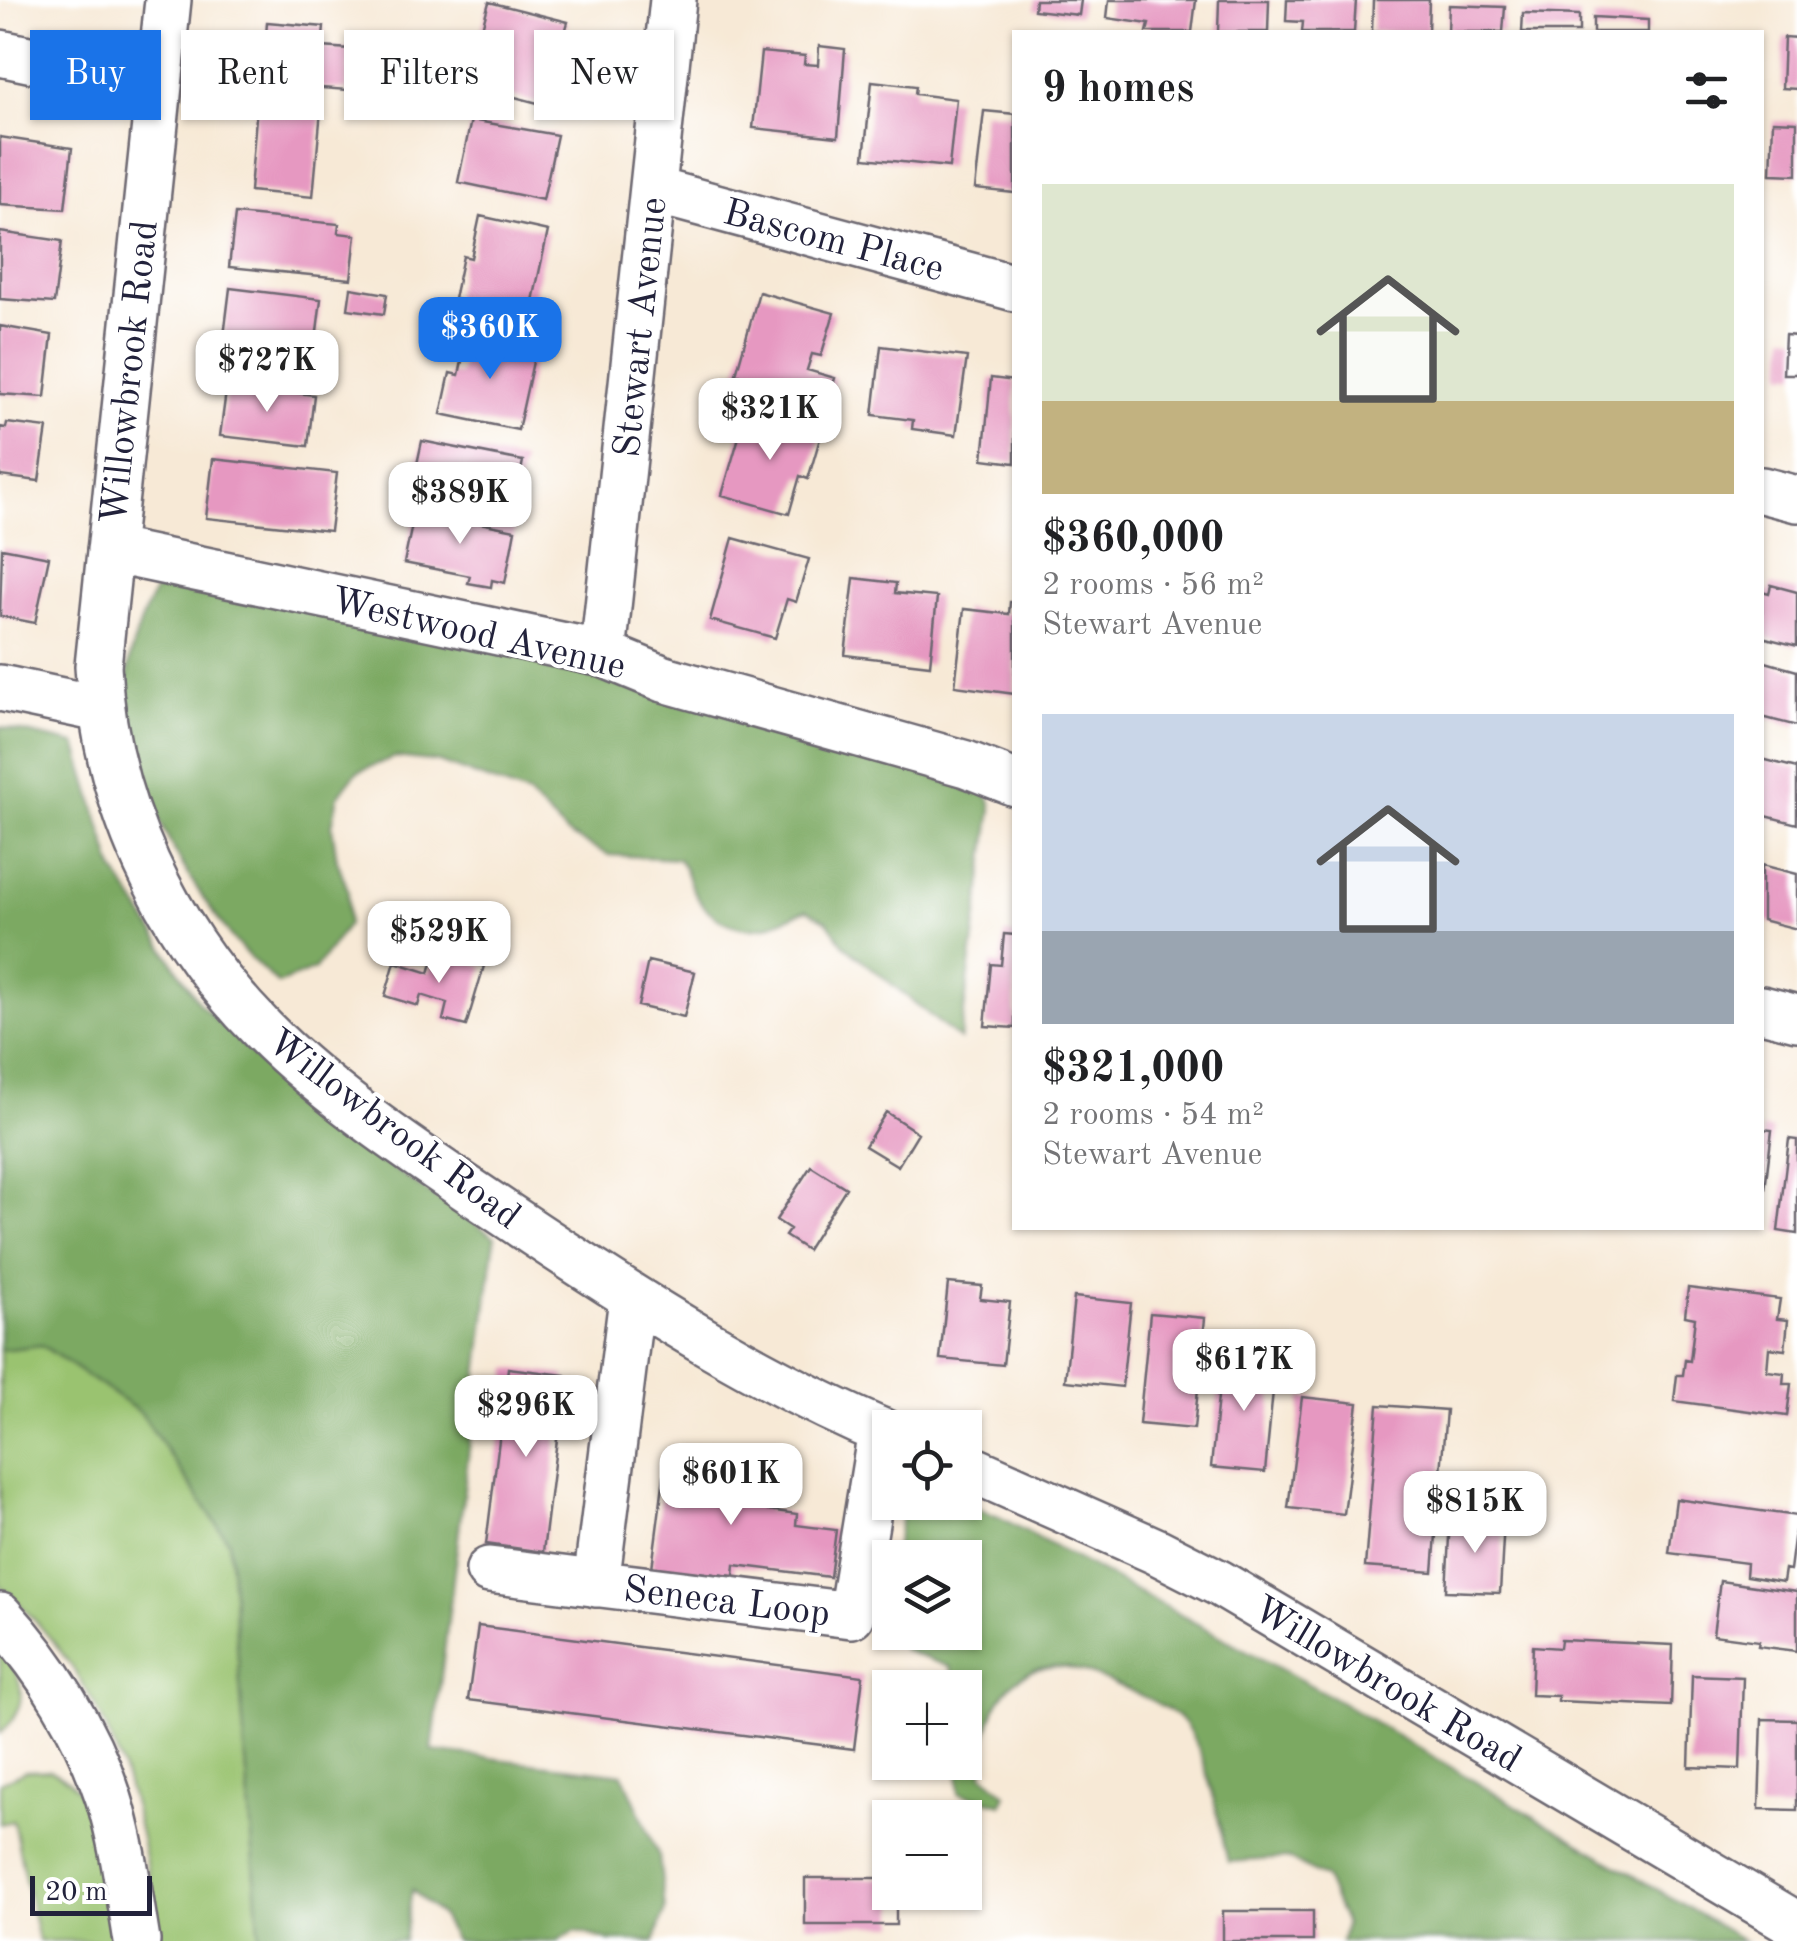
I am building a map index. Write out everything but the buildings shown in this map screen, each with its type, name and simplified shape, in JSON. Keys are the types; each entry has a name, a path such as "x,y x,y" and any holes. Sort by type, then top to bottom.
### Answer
{"street":[{"name":"Willowbrook Road","path":"161,55 168,0"},
{"name":"Stewart Avenue","path":"603,654 673,0"},
{"path":"0,53 30,59"},
{"name":"Willowbrook Road","path":"154,120 98,666 100,709 121,800 140,853 175,920 221,982 264,1030 341,1097 632,1298 764,1374 872,1426"},
{"name":"Bascom Place","path":"653,190 1012,287"},
{"path":"1764,491 1797,499"},
{"name":"Westwood Avenue","path":"110,550 603,654 664,679 966,764 1012,782"},
{"path":"0,688 100,709"},
{"path":"1764,1009 1797,1018"},
{"name":"Seneca Loop","path":"596,1584 632,1298"},
{"name":"Willowbrook Road","path":"982,1473 1156,1550 1219,1583 1797,1926"},
{"name":"Seneca Loop","path":"489,1570 851,1614 872,1505"},
{"path":"0,1616 56,1687 92,1757 116,1826 136,1941"}],"green space":[{"path":"167,577 591,672 984,792 992,809 960,1040 844,945 827,921 807,910 762,927 733,925 700,902 678,859 609,855 567,834 528,795 439,762 395,757 357,772 338,796 332,826 337,860 348,890 348,924 315,969 278,984 235,942 207,904 164,831 134,750 127,709 128,669 146,609"},
{"path":"0,727 76,744 114,869 199,1003 320,1120 495,1237 432,1751 623,1774 659,1856 665,1909 655,1941 611,1941 576,1931 556,1941 455,1941 440,1915 412,1890 404,1941 260,1941 229,1542 141,1413 42,1345 0,1350"},
{"path":"41,1345 141,1413 229,1542 260,1941 159,1941 141,1837 114,1747 71,1665 0,1585 0,1350"},
{"path":"982,1510 1001,1518 1336,1699 1744,1941 1341,1941 1345,1925 1325,1878 1287,1858 1228,1862 1205,1767 1180,1719 1138,1694 1077,1670 1053,1667 1033,1671 1016,1680 1003,1694 987,1732 983,1774 1006,1794 1002,1804 959,1793 959,1780 982,1780 982,1670 951,1670 903,1650 982,1650 982,1540 897,1540 901,1520 982,1520"},
{"path":"0,1647 14,1669 21,1691 17,1712 0,1733"},
{"path":"49,1770 69,1781 87,1802 114,1941 38,1941 13,1821 0,1824 0,1782 26,1771"}]}
